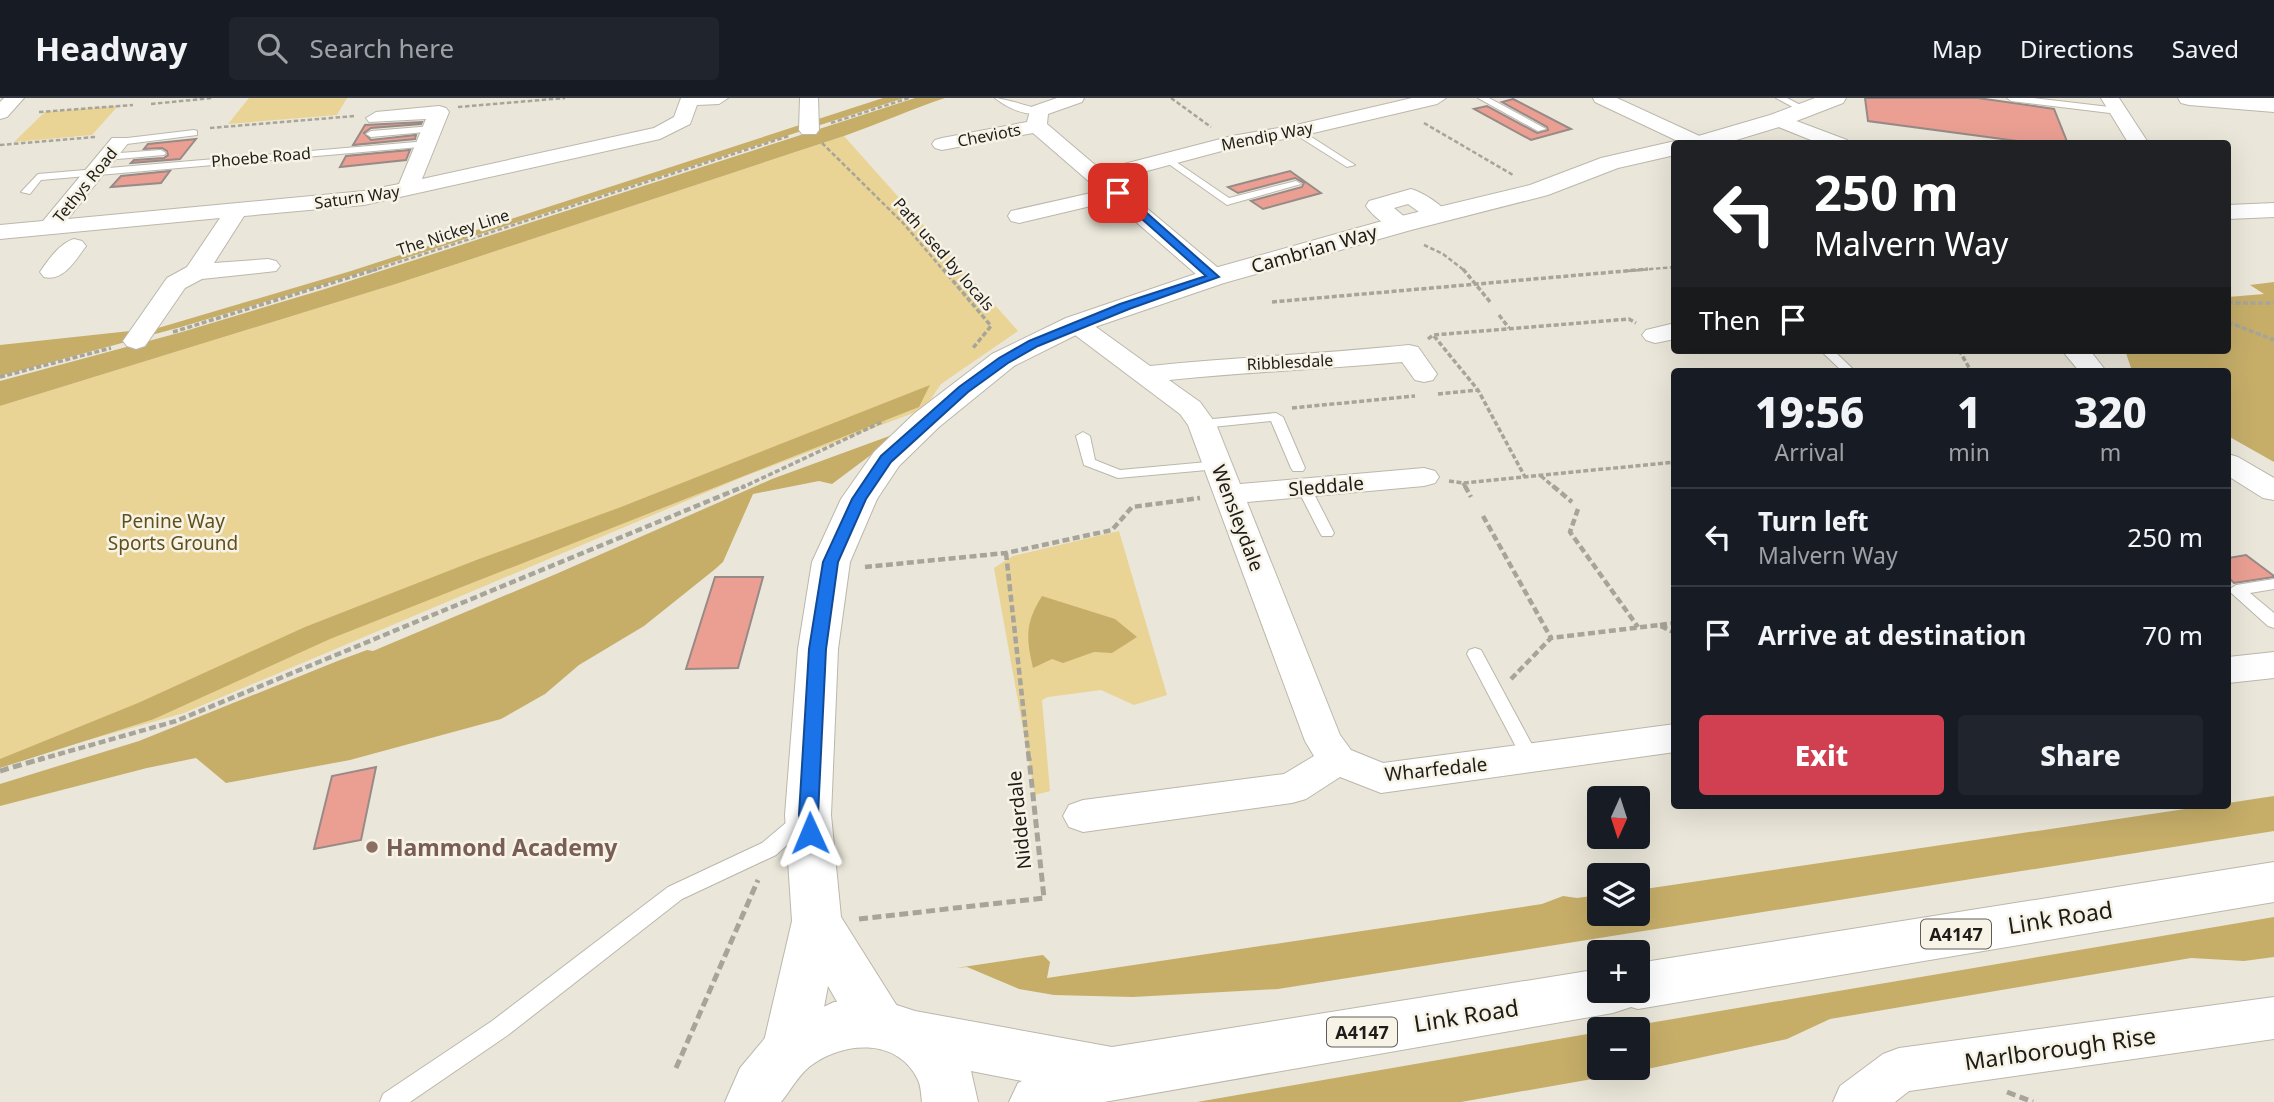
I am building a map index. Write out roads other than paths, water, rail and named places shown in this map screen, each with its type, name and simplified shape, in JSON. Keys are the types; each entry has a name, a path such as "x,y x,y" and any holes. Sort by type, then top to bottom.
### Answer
{"street":[{"path":"0,113 15,98"},
{"path":"690,99 719,98"},
{"path":"809,98 809,130"},
{"name":"Cheviots","path":"942,144 1037,119 1075,98"},
{"path":"1367,98 1391,108"},
{"name":"Mendip Way","path":"1099,177 1232,142 1296,131 1437,98"},
{"path":"1602,98 1691,140"},
{"path":"1704,140 1779,109 1805,110 1835,98"},
{"path":"2189,98 2274,105"},
{"name":"Saturn Way","path":"0,232 50,227 83,235 237,210 364,198 407,190 660,133 683,120 690,99"},
{"path":"2114,105 2136,140"},
{"path":"1779,109 1833,140"},
{"path":"368,122 439,112 407,190"},
{"path":"1037,119 1214,277"},
{"name":"Cambrian Way","path":"950,1102 943,1069 897,1030 838,920 811,852 808,815 818,649 831,562 859,499 886,459 964,390 1003,360 1076,324 1214,277 1413,234 1438,215 1539,190 1610,163 1671,149"},
{"name":"Tethys Road","path":"50,227 111,151"},
{"path":"1019,216 1118,193"},
{"path":"196,272 237,210"},
{"path":"2231,212 2274,210"},
{"path":"52,272 83,235"},
{"path":"136,341 176,283 196,272 268,266"},
{"name":"Wensleydale","path":"1076,324 1190,408 1202,424 1324,741 1338,760"},
{"path":"2078,354 2090,368"},
{"name":"Ribblesdale","path":"1146,374 1253,363 1338,360 1423,379"},
{"path":"2231,465 2274,491"},
{"name":"Sleddale","path":"1228,494 1301,478 1424,477"},
{"path":"2231,670 2274,665"},
{"name":"Wharfedale","path":"1338,760 1381,778 1671,739"},
{"path":"1083,816 1292,788 1338,760"},
{"name":"Link Road","path":"1650,984 2274,882"},
{"name":"Cambrian Way","path":"759,1085 838,920"},
{"name":"Link Road","path":"1037,1102 1112,1073 1587,994"},
{"name":"Marlborough Rise","path":"1857,1102 1899,1070 2274,1018"},
{"name":"Link Road","path":"759,1085 834,1026 897,1030 1112,1073"}],"lane":[{"path":"999,98 1037,119"},
{"path":"1482,98 1541,130"},
{"path":"2011,98 2114,105"},
{"path":"1296,131 1350,165"},
{"path":"26,192 38,177 111,151 194,133"},
{"name":"Phoebe Road","path":"111,151 430,136"},
{"path":"111,151 161,153"},
{"path":"1166,158 1227,202 1296,184"},
{"path":"1830,354 1846,368"},
{"path":"1202,424 1276,417 1327,533"},
{"path":"1083,436 1089,462 1118,474 1218,465"},
{"path":"2274,584 2236,590 2274,622"},
{"path":"1475,654 1530,757"},
{"path":"391,1102 500,1028 675,893 769,849 808,815"}],"place":[{"name":"Hammond Academy","path":"372,847"}],"park label":[{"name":"Penine Way Sports Ground","path":"173,532"}]}
